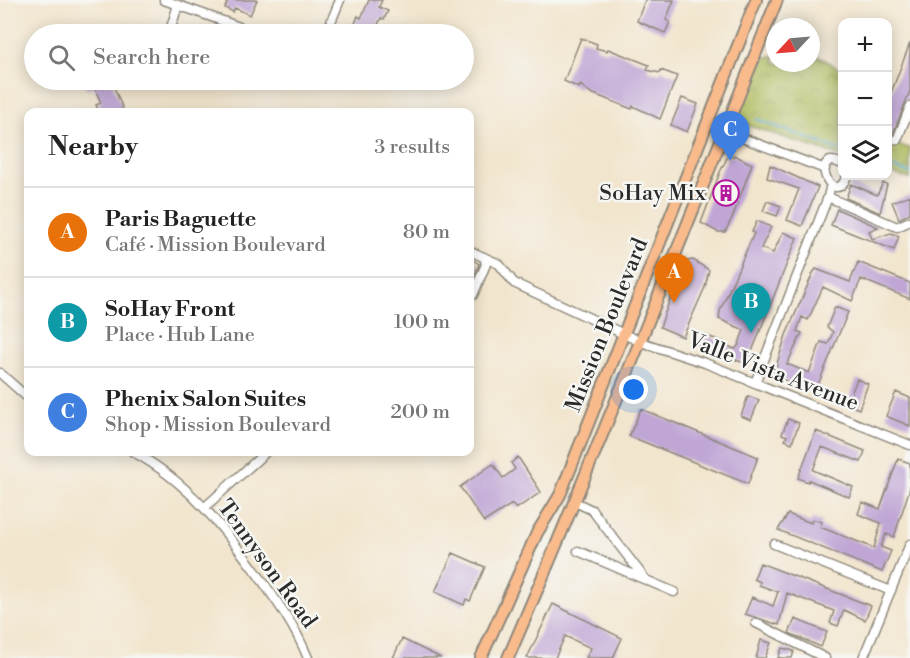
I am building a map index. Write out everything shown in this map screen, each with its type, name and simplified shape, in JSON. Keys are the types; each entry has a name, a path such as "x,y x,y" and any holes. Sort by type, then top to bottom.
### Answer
{"main road":[{"name":"Mission Boulevard","path":"481,658 537,533 560,495 756,0"},
{"name":"Mission Boulevard","path":"507,658 641,342 777,0"}],"street":[{"path":"164,0 231,24"},
{"path":"330,24 340,0"},
{"path":"172,24 178,5"},
{"path":"897,140 907,121 910,107"},
{"path":"724,131 825,169"},
{"path":"838,163 832,162 825,169 824,177 831,184 841,184 844,180"},
{"path":"755,383 828,197 831,184"},
{"path":"828,197 897,227 910,221"},
{"name":"Valle Vista Avenue","path":"474,253 499,264 514,283 624,335 755,383 910,445"},
{"path":"474,293 486,264 484,257"},
{"path":"0,373 24,394"},
{"name":"Tennyson Road","path":"140,456 168,473 205,507 283,610 308,658"},
{"path":"205,507 262,456"},
{"path":"575,502 592,510 646,580"},
{"path":"774,544 891,591"},
{"path":"863,658 910,544"},
{"path":"578,551 674,592"},
{"path":"756,623 825,658"}],"green space":[{"path":"766,57 766,72 820,72 820,57 838,68 838,156 735,121"},
{"path":"892,144 910,148 910,179 892,173"}],"building":[{"path":"228,0 257,0 250,15 235,8 233,12 225,8"},
{"path":"369,0 382,0 379,7 388,11 378,24 355,24 358,16 361,18"},
{"path":"645,0 674,0 666,20 670,22 665,33 637,21"},
{"path":"581,38 597,44 596,48 607,51 608,49 649,65 647,70 660,73 661,70 677,76 660,119 633,106 632,109 591,93 580,85 579,88 564,81"},
{"path":"910,43 910,91 892,136 892,90"},
{"path":"96,90 115,90 123,108 97,108 96,105 101,103"},
{"path":"682,98 698,104 687,132 671,125"},
{"name":"SoHay Mix","path":"734,155 752,164 725,232 718,232 701,223 720,172 728,156 733,157"},
{"path":"770,165 818,187 802,226 787,220 799,189 767,178"},
{"path":"883,183 887,184 880,213 846,198 851,184 877,195"},
{"path":"910,195 910,213 899,219 892,202"},
{"path":"767,201 781,206 777,216 763,211"},
{"path":"837,209 878,227 869,231 872,239 891,233 899,236 894,250 831,225"},
{"path":"757,221 771,227 761,248 773,253 783,232 797,238 747,364 697,346 704,335 724,342 723,344 735,349 738,346 744,330 719,319 720,311"},
{"name":"SoHay Mix","path":"693,260 709,270 705,287 683,337 660,327 678,277 687,261"},
{"path":"474,261 479,264 474,277"},
{"path":"858,262 910,283 910,299 861,279 852,301 823,287 808,320 802,317 797,331 802,333 787,364 809,373 821,342 828,344 833,332 827,327 835,307 848,312 818,385 814,392 773,376 786,335 813,273 816,269 850,282"},
{"path":"857,379 868,384 859,409 847,404"},
{"path":"896,392 910,398 910,426 886,416"},
{"path":"748,396 759,400 751,420 741,416"},
{"path":"641,409 758,457 748,484 629,436"},
{"path":"788,419 799,423 792,443 785,440 787,436 782,434"},
{"path":"816,431 865,451 861,462 822,447 813,470 853,487 849,497 809,480 808,482 798,478"},
{"path":"518,457 541,492 516,509 512,504 484,522 460,487 493,464 503,478 515,469 511,463"},
{"path":"898,459 910,463 910,488 894,537 886,534 881,547 891,551 882,572 778,530 788,514 811,523 812,519 822,522 820,527 874,548 881,523 858,514 862,502 880,509"},
{"path":"453,553 485,567 470,601 466,599 464,605 435,592"},
{"path":"760,563 871,606 865,620 844,610 838,626 830,623 834,611 787,593 779,625 745,614 752,597 773,606 778,592 759,585 760,582 754,579"},
{"path":"553,604 622,638 613,658 586,658 591,648 565,636 555,658 527,658"},
{"path":"795,619 827,632 821,647 789,633"},
{"path":"402,639 441,658 393,658"},
{"path":"761,640 771,643 765,658 756,658"},
{"path":"782,648 794,651 792,658 778,658"}],"waterway":[{"path":"756,119 838,150"},
{"path":"892,167 910,173"}],"place":[{"name":"Phenix Salon Suites","path":"730,161"},
{"name":"SoHay Mix","path":"726,193"},
{"name":"Paris Baguette","path":"674,303"},
{"name":"SoHay Front","path":"751,333"}]}
